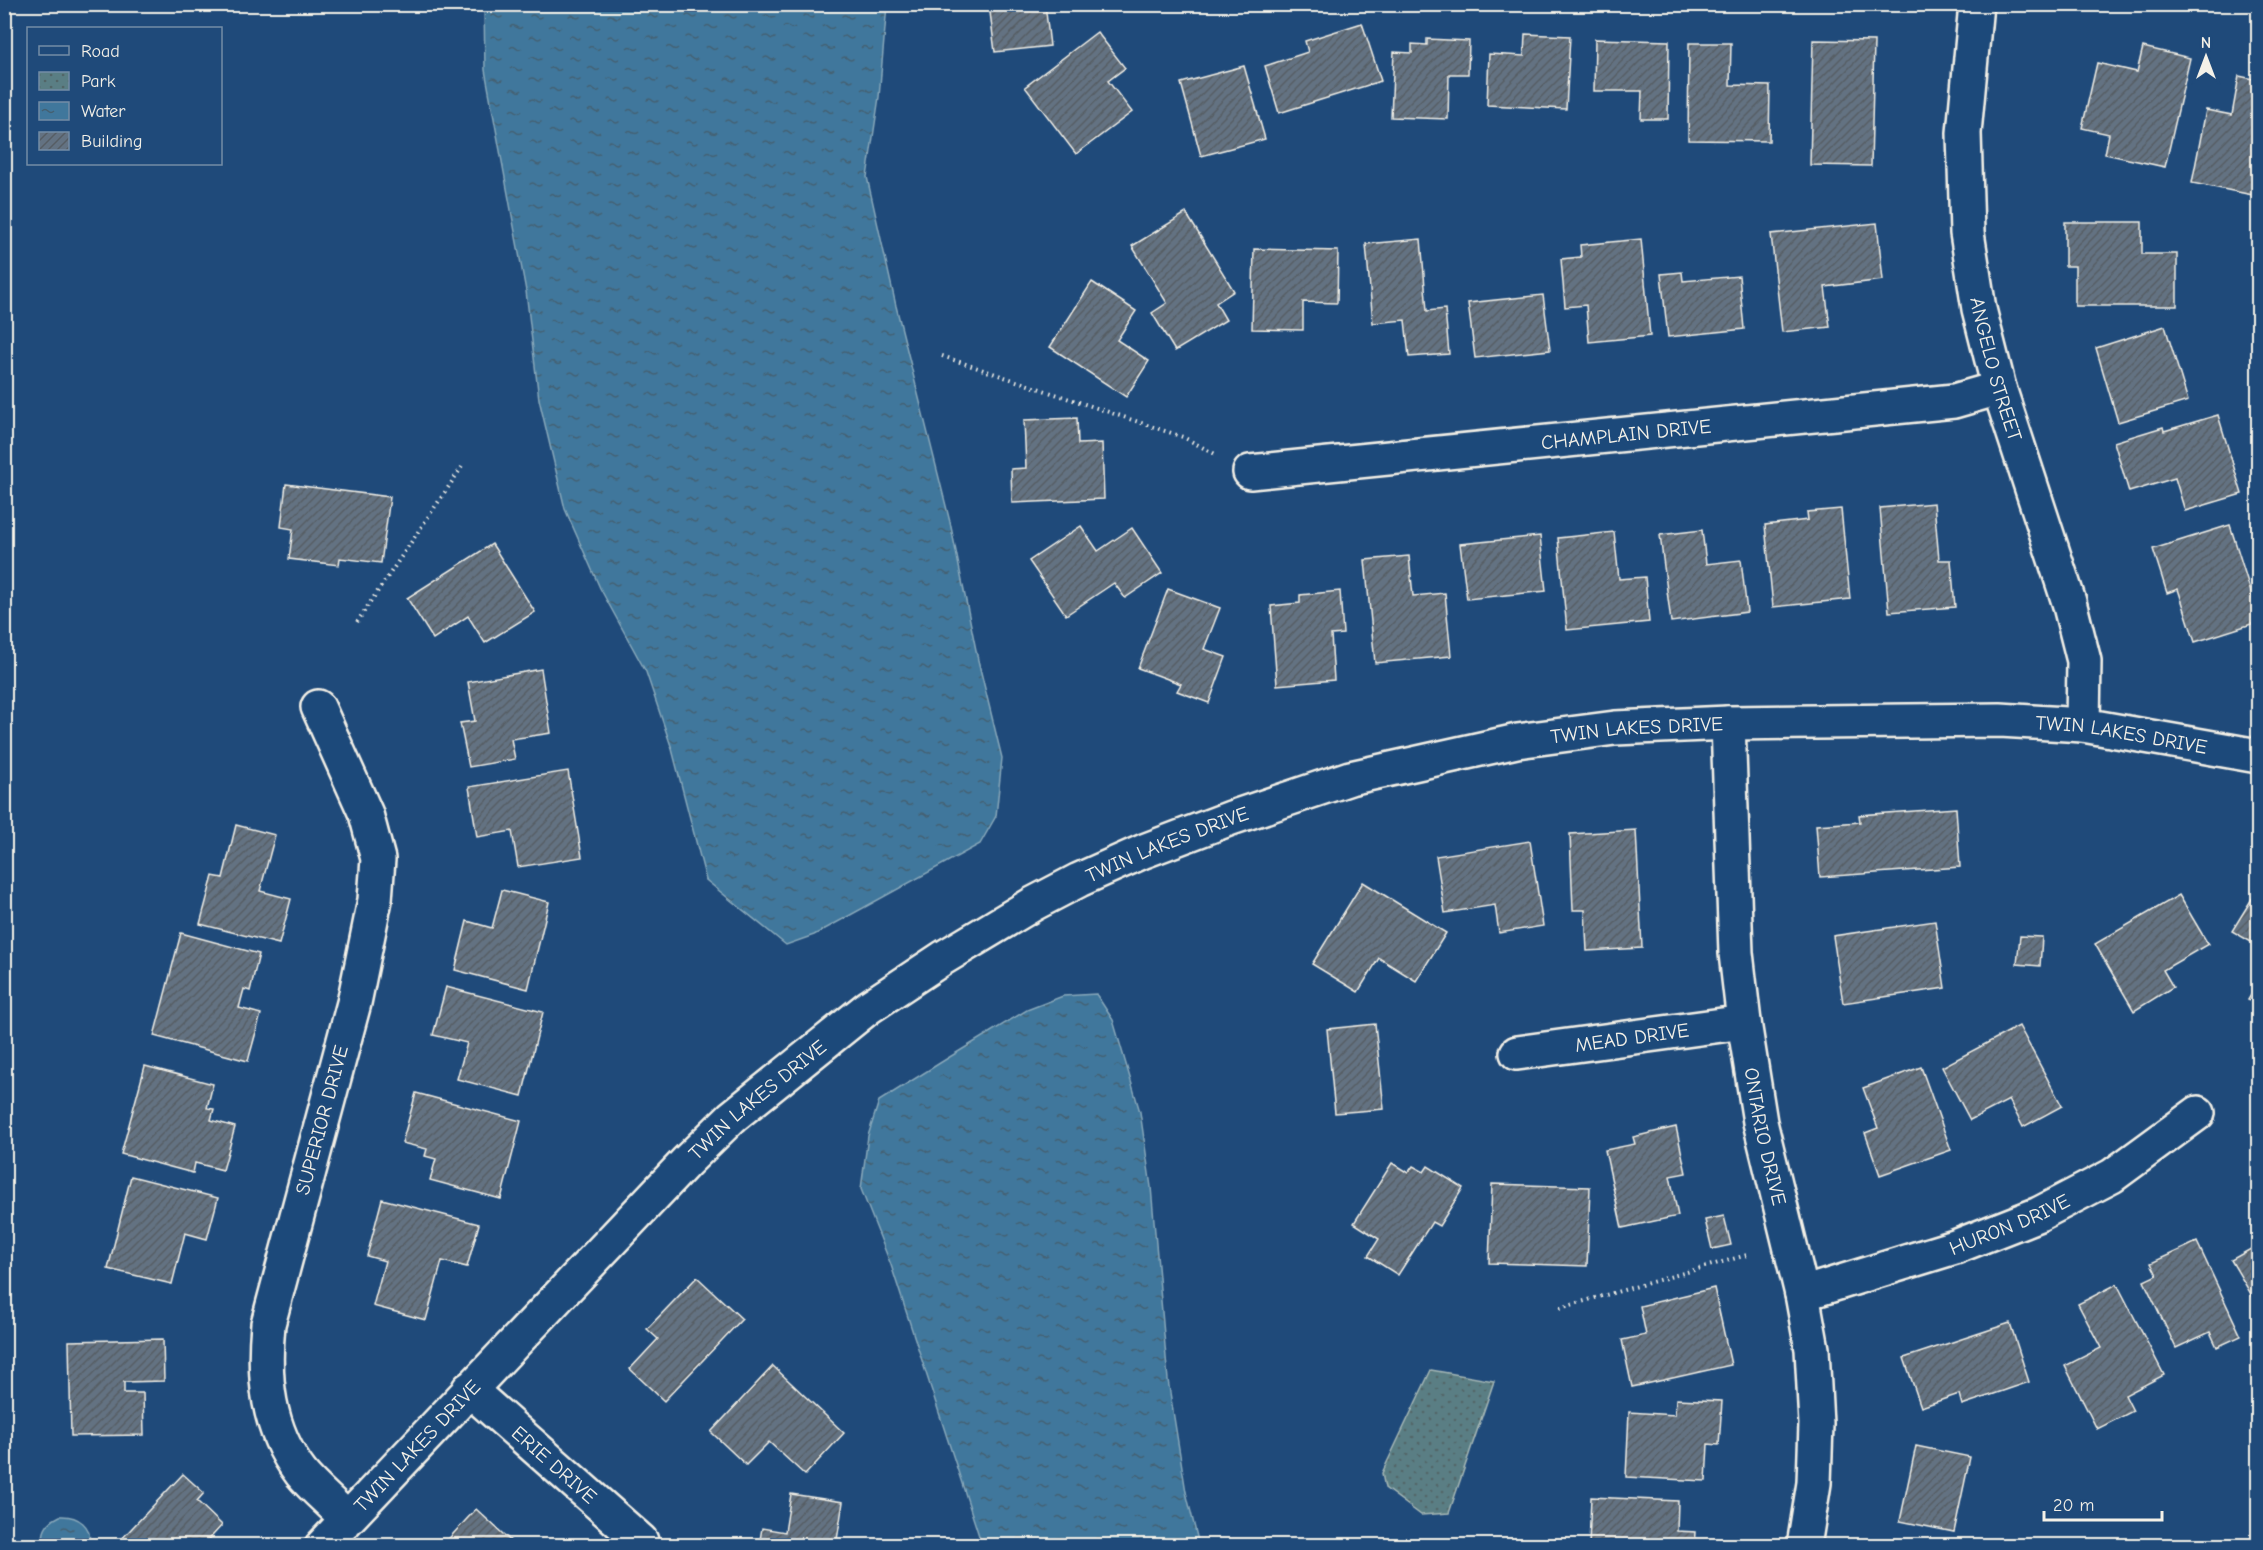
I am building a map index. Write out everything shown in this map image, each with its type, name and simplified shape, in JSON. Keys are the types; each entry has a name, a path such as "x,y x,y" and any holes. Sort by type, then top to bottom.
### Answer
{"street":[{"name":"ANGELO STREET","path":"1976,4 1964,133 1967,233 1979,309 1999,388 2069,602 2084,661 2083,725"},
{"name":"CHAMPLAIN DRIVE","path":"1250,472 1954,401 1999,388"},
{"name":"SUPERIOR DRIVE","path":"318,707 366,814 378,859 375,900 354,1003 267,1324 264,1360 270,1404 281,1439 301,1473 346,1518"},
{"name":"TWIN LAKES DRIVE","path":"322,1545 686,1162 732,1117 869,1007 943,958 1033,904 1144,851 1231,818 1350,778 1517,741 1615,728 1728,723 2000,720 2083,725 2259,756"},
{"name":"ONTARIO DRIVE","path":"1728,723 1736,953 1744,1022 1760,1122 1802,1294 1812,1349 1816,1424 1814,1483 1804,1545"},
{"name":"MEAD DRIVE","path":"1517,1053 1744,1022"},
{"name":"HURON DRIVE","path":"1802,1294 1955,1248 2039,1214 2112,1176 2198,1113"},
{"name":"ERIE DRIVE","path":"469,1389 640,1541"}],"path":[{"path":"942,356 1183,437 1250,472"},
{"path":"357,622 462,467"},
{"path":"1560,1308 1748,1255"}],"green space":[{"path":"1431,1370 1494,1381 1449,1513 1421,1515 1385,1488 1382,1473"}],"water":[{"path":"484,5 887,5 879,97 867,177 896,306 950,522 978,660 1002,758 996,816 980,844 814,935 786,945 706,880 672,749 646,672 600,588 565,509 539,399 526,291 485,70"},
{"path":"1096,994 1113,1020 1140,1112 1151,1187 1168,1380 1186,1492 1199,1545 982,1545 891,1265 861,1189 868,1136 879,1101 948,1058 1027,1010 1063,996"},
{"path":"60,1516 73,1517 83,1523 89,1532 89,1545 44,1545 43,1536 46,1528"}],"building":[{"path":"989,4 1045,4 1050,46 995,52"},
{"path":"1362,23 1381,81 1279,113 1265,66 1308,52 1305,41"},
{"path":"1097,32 1125,68 1108,81 1132,112 1076,154 1025,87"},
{"path":"1525,34 1570,36 1566,109 1487,105 1489,54 1524,56"},
{"path":"1427,39 1469,41 1468,74 1449,74 1448,119 1391,117 1394,52 1412,53 1412,44 1427,45"},
{"path":"1595,39 1669,41 1668,119 1641,119 1642,91 1594,91"},
{"path":"1813,40 1874,41 1871,166 1810,165"},
{"path":"1689,43 1731,43 1730,85 1770,86 1769,141 1688,140"},
{"path":"2143,47 2190,58 2165,167 2105,154 2109,134 2082,128 2097,63 2137,72"},
{"path":"1244,66 1265,139 1201,156 1181,83"},
{"path":"2239,76 2258,80 2258,196 2192,183 2206,110 2232,115"},
{"path":"1186,213 1234,291 1216,303 1226,320 1175,351 1152,313 1167,303 1132,246"},
{"path":"2065,222 2142,222 2142,254 2177,254 2177,306 2075,306 2075,266 2065,266"},
{"path":"1877,223 1883,280 1825,287 1830,327 1782,332 1771,234"},
{"path":"1421,239 1427,311 1445,309 1449,354 1409,357 1405,320 1373,323 1366,244"},
{"path":"1641,239 1650,336 1589,342 1586,305 1565,307 1561,259 1581,257 1580,245"},
{"path":"1254,249 1338,251 1337,303 1303,302 1303,330 1252,329"},
{"path":"1682,272 1683,281 1739,276 1744,329 1668,337 1661,274"},
{"path":"1092,282 1136,311 1117,340 1149,361 1126,397 1050,347"},
{"path":"1543,295 1550,350 1475,358 1468,303"},
{"path":"2165,326 2188,401 2118,422 2096,348"},
{"path":"2218,415 2242,494 2185,511 2175,478 2129,492 2114,442 2163,427 2164,431"},
{"path":"1077,418 1078,444 1102,443 1104,499 1012,503 1011,469 1026,468 1024,420"},
{"path":"286,484 390,497 381,563 340,558 339,565 289,559 293,529 281,527"},
{"path":"1934,503 1939,560 1951,560 1955,607 1889,612 1880,508"},
{"path":"1841,509 1850,599 1773,607 1765,525 1808,520 1807,512"},
{"path":"2230,525 2258,615 2258,622 2195,642 2178,589 2167,593 2153,549"},
{"path":"1081,526 1098,551 1132,528 1162,573 1125,598 1114,583 1066,615 1029,561"},
{"path":"1702,530 1706,564 1741,560 1747,612 1671,622 1660,535"},
{"path":"1614,532 1619,579 1645,577 1649,622 1567,630 1558,538"},
{"path":"1540,536 1546,591 1467,599 1460,544"},
{"path":"492,544 535,612 485,643 468,616 433,639 407,598"},
{"path":"1409,556 1413,596 1445,593 1451,656 1375,663 1365,560"},
{"path":"1168,589 1220,608 1204,649 1226,657 1209,703 1177,691 1181,684 1138,668"},
{"path":"1340,591 1343,634 1331,635 1334,680 1277,685 1271,606 1300,603 1300,595"},
{"path":"541,669 551,733 511,739 515,759 469,767 460,723 475,721 468,682"},
{"path":"568,771 582,857 518,867 512,831 477,837 469,787"},
{"path":"1956,808 1960,867 1820,877 1816,825 1860,822 1859,815"},
{"path":"236,825 275,835 260,891 291,899 279,944 200,924 213,876 223,878"},
{"path":"1636,830 1642,948 1587,951 1585,910 1573,910 1570,834"},
{"path":"1530,841 1543,926 1499,933 1495,905 1445,913 1436,856"},
{"path":"1363,882 1446,933 1416,981 1379,958 1358,992 1312,964"},
{"path":"2258,889 2258,946 2232,931"},
{"path":"502,890 549,902 528,989 455,970 467,921 492,928"},
{"path":"2179,895 2208,944 2163,970 2173,987 2134,1011 2095,944"},
{"path":"1935,921 1945,988 1843,1003 1833,936"},
{"path":"181,933 259,954 250,991 244,989 239,1008 261,1014 248,1061 154,1036"},
{"path":"2020,936 2042,937 2040,966 2017,964"},
{"path":"2258,983 2258,1006 2248,1000"},
{"path":"446,987 543,1012 522,1096 457,1079 467,1043 433,1035"},
{"path":"1375,1024 1384,1109 1335,1113 1327,1029"},
{"path":"2019,1026 2062,1106 2023,1127 2009,1100 1970,1120 1942,1067"},
{"path":"145,1066 213,1084 207,1108 214,1109 211,1120 235,1127 223,1170 195,1163 193,1173 121,1154"},
{"path":"1921,1067 1951,1150 1880,1175 1865,1133 1878,1128 1863,1088"},
{"path":"416,1093 521,1121 501,1199 430,1180 436,1159 425,1156 427,1149 402,1143"},
{"path":"1676,1127 1686,1173 1670,1176 1678,1216 1622,1228 1605,1150 1635,1144 1633,1137"},
{"path":"1392,1163 1408,1173 1413,1166 1424,1172 1428,1166 1463,1188 1439,1226 1432,1222 1398,1275 1368,1256 1379,1239 1354,1223"},
{"path":"131,1176 218,1198 207,1239 185,1233 172,1284 108,1269"},
{"path":"1492,1184 1590,1187 1587,1266 1489,1263"},
{"path":"382,1199 479,1224 467,1267 442,1261 426,1320 373,1306 385,1261 367,1256"},
{"path":"1724,1216 1731,1245 1712,1249 1705,1220"},
{"path":"2197,1242 2241,1336 2217,1347 2210,1332 2176,1348 2144,1281 2157,1275 2151,1263"},
{"path":"2258,1245 2258,1306 2231,1260"},
{"path":"697,1277 742,1319 664,1401 630,1369 658,1339 647,1329"},
{"path":"2117,1284 2164,1375 2125,1395 2133,1411 2097,1429 2065,1366 2101,1348 2078,1304"},
{"path":"1714,1288 1731,1365 1632,1387 1622,1340 1646,1335 1640,1306"},
{"path":"2010,1323 2029,1382 1962,1405 1959,1394 1921,1407 1904,1358"},
{"path":"163,1339 164,1381 124,1382 124,1393 143,1393 144,1435 71,1436 69,1341"},
{"path":"773,1366 844,1433 805,1475 769,1442 746,1465 711,1432"},
{"path":"1676,1399 1722,1401 1719,1445 1708,1444 1706,1481 1626,1477 1629,1412 1675,1415"},
{"path":"1916,1446 1970,1457 1954,1532 1900,1521"},
{"path":"183,1474 204,1493 197,1501 222,1525 203,1546 115,1546"},
{"path":"791,1494 843,1502 836,1546 759,1546 762,1528 785,1532"},
{"path":"1591,1497 1678,1501 1677,1531 1696,1532 1695,1546 1589,1546"},
{"path":"476,1509 516,1546 442,1546"}]}
